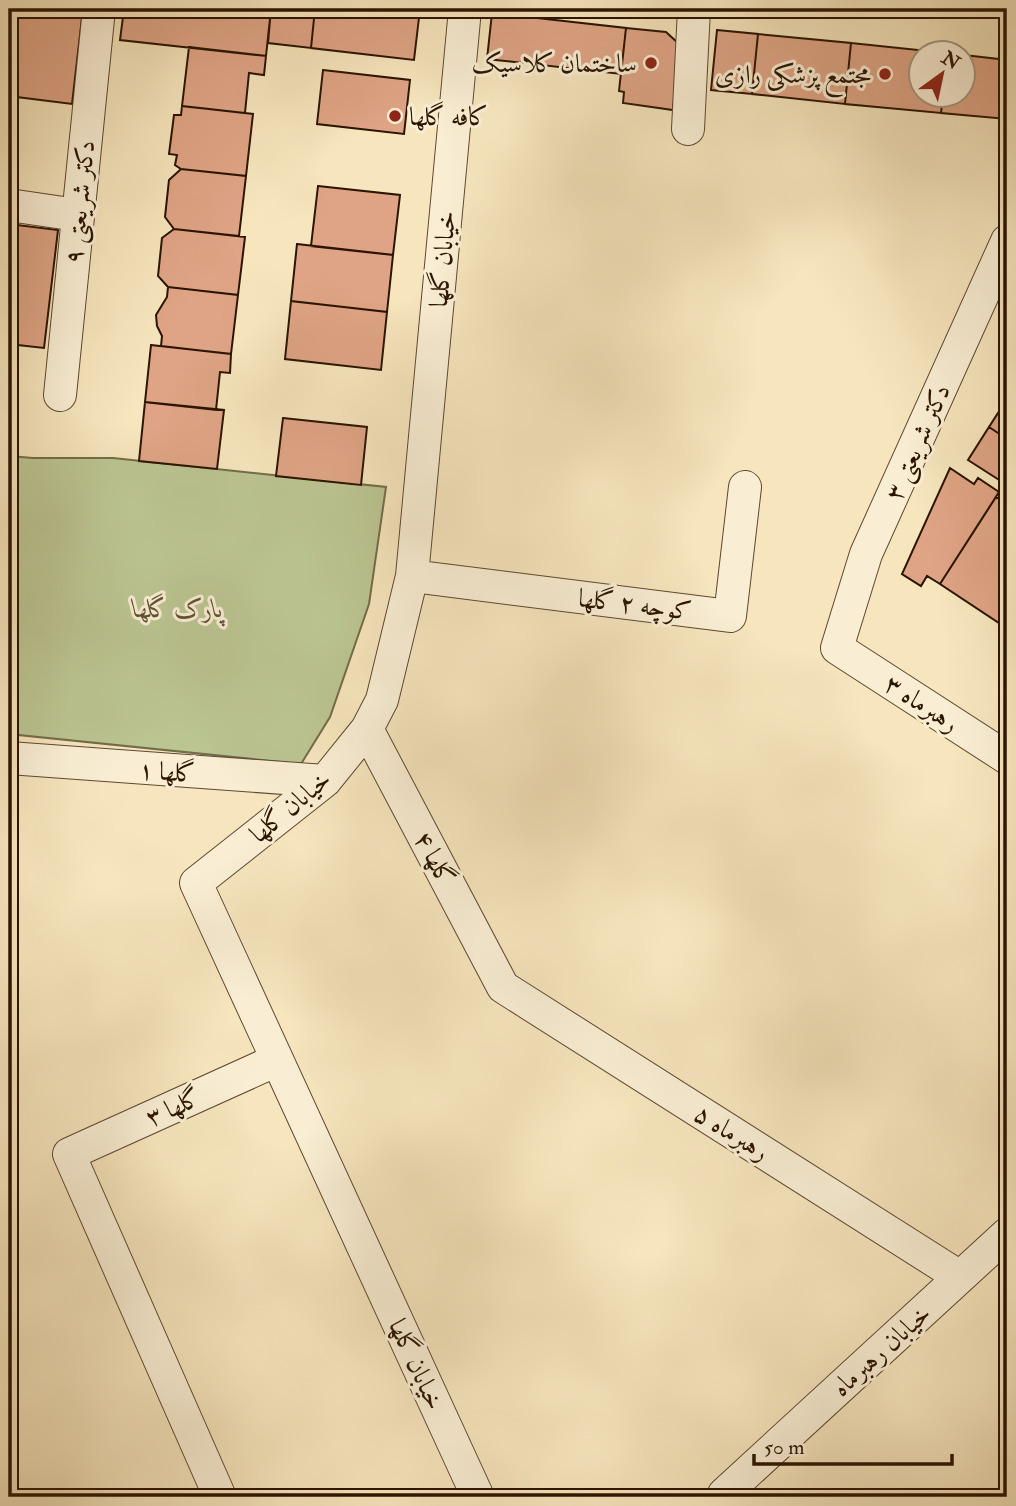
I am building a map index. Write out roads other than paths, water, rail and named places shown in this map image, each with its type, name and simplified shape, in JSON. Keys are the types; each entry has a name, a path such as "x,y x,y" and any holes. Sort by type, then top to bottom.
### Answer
{"street":[{"name":"دکتر شریعتی ۹","path":"60,395 99,9"},
{"name":"خیابان گلها","path":"465,9 412,576 382,700 367,729 325,781 196,883 478,1497"},
{"path":"688,129 694,9"},
{"path":"9,205 78,215"},
{"name":"۳ دکتر شریعتی","path":"837,648 866,554 1007,241"},
{"name":"کوچه ۲ گلها","path":"412,576 730,616 745,487"},
{"name":"۳ رهبرماه","path":"837,648 1007,758"},
{"name":"۴ گلها","path":"367,729 503,987"},
{"name":"۱ گلها","path":"9,758 325,781"},
{"name":"۵ رهبرماه","path":"503,987 960,1277"},
{"name":"۳ گلها","path":"220,1497 69,1154 277,1060"},
{"name":"خیابان رهبرماه","path":"724,1494 1007,1234"}],"place":[{"name":"ساختمان کلاسیک","path":"651,63"},
{"name":"مجتمع پزشکی رازی","path":"885,74"},
{"name":"کافه گلها","path":"395,116"}],"park label":[{"name":"پارک گلها","path":"178,608"}]}
